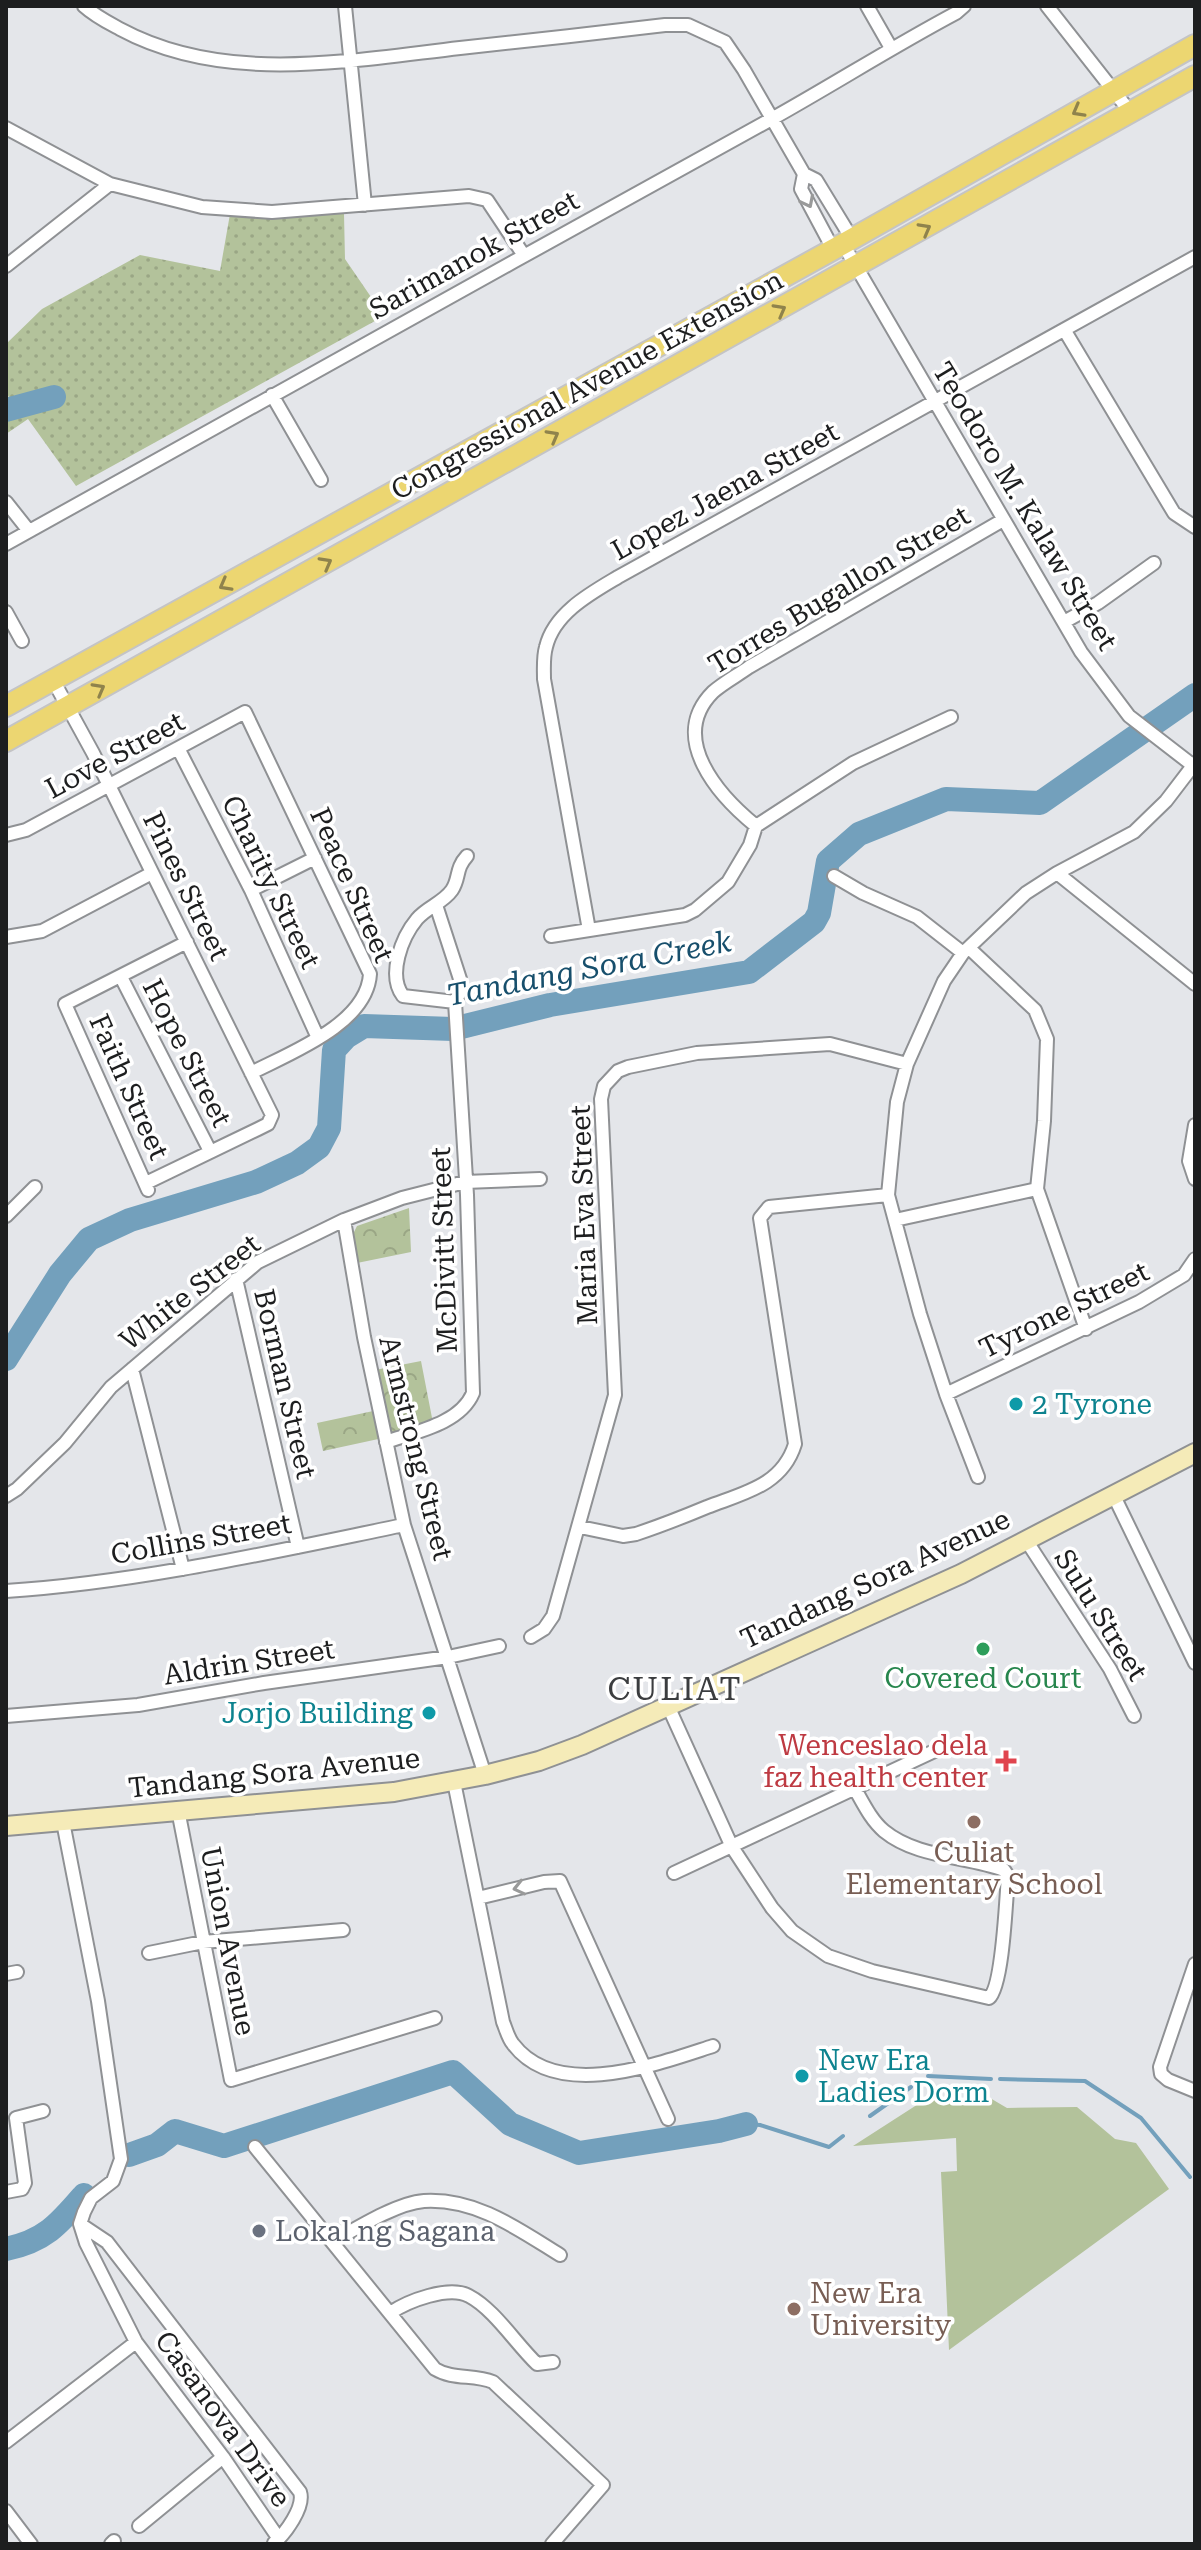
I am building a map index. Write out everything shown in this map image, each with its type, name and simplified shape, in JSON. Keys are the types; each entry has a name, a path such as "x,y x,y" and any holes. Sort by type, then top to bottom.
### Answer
{"main road":[{"name":"Congressional Avenue Extension","path":"6,706 843,244 1195,45"},
{"name":"Congressional Avenue Extension","path":"6,741 1195,76"},
{"path":"581,388 595,413"},
{"name":"Tandang Sora Avenue","path":"6,1826 394,1792 485,1775 565,1752 941,1584 1195,1453"}],"street":[{"name":"Teodoro M. Kalaw Street","path":"84,6 138,39 191,56 276,65 688,25 725,42 804,174 816,180 843,244"},
{"path":"345,6 365,205"},
{"path":"867,6 891,48"},
{"name":"Sarimanok Street","path":"6,544 523,254 772,119 964,6"},
{"path":"1047,6 1131,113"},
{"path":"6,128 110,184 202,207 272,212 469,196 487,200 523,254"},
{"name":"Teodoro M. Kalaw Street","path":"804,174 801,189 857,267 1081,652 1138,725 1194,766"},
{"path":"6,266 110,184"},
{"name":"Lopez Jaena Street","path":"589,930 544,679 546,645 564,615 590,593 1195,257"},
{"path":"1065,331 1174,513 1195,527"},
{"path":"272,395 321,480"},
{"path":"6,502 29,531"},
{"name":"Torres Bugallon Street","path":"756,826 730,805 709,779 694,743 697,715 713,693 749,667 1003,520"},
{"path":"1064,622 1098,603 1154,563"},
{"path":"6,612 22,641"},
{"name":"Pines Street","path":"53,680 272,1115"},
{"name":"Love Street","path":"6,835 26,830 245,712"},
{"name":"Peace Street","path":"245,712 370,974 359,1005 318,1038 251,1073"},
{"path":"551,936 685,915 695,910 728,882 750,845 756,826 853,763 951,717"},
{"name":"Charity Street","path":"178,748 251,890 318,1038"},
{"path":"978,1477 920,1314 888,1195 897,1102 907,1064 944,981 966,951 1026,893 1134,832 1166,801 1194,766"},
{"path":"455,1002 403,996 398,988 397,963 417,919 452,890 459,866 467,856"},
{"path":"251,890 315,858"},
{"path":"6,937 42,931 152,873"},
{"path":"1057,873 1195,984"},
{"path":"834,876 917,917 966,951 1035,1010 1047,1039 1044,1121 1037,1189 1086,1329"},
{"name":"McDivitt Street","path":"386,1442 450,1418 469,1402 473,1393 455,1002 461,990 436,905"},
{"name":"Faith Street","path":"187,942 65,1004 147,1187 210,1151 268,1124 272,1115"},
{"name":"Hope Street","path":"121,977 210,1151"},
{"name":"Maria Eva Street","path":"531,1637 544,1629 553,1616 615,1395 603,1172 601,1099 604,1086 618,1071 628,1067 697,1053 838,1044 907,1064"},
{"path":"1195,1125 1189,1161 1195,1179"},
{"name":"White Street","path":"6,1496 65,1443 111,1387 258,1262 344,1220 402,1198 465,1182 540,1179"},
{"path":"6,1216 35,1187"},
{"path":"895,1220 1037,1189"},
{"path":"580,1527 623,1536 636,1534 755,1491 781,1471 791,1459 795,1444 760,1218 769,1207 888,1195"},
{"name":"Armstrong Street","path":"344,1220 352,1276 404,1525 485,1775"},
{"name":"Tyrone Street","path":"946,1394 1086,1329 1184,1275 1195,1259"},
{"name":"Borman Street","path":"236,1279 298,1547"},
{"path":"132,1369 183,1569"},
{"path":"1113,1494 1195,1663"},
{"name":"Collins Street","path":"6,1591 183,1569 404,1525"},
{"name":"Sulu Street","path":"1026,1540 1110,1669 1134,1716"},
{"name":"Aldrin Street","path":"6,1716 138,1705 264,1683 448,1657 499,1646"},
{"path":"668,1706 732,1847 792,1931 828,1956 872,1971 986,1999 995,1992 1008,1876 1004,1870 911,1846 895,1838 872,1819 855,1789"},
{"path":"674,1873 943,1747"},
{"path":"454,1782 503,2022 511,2043 547,2071 589,2075 645,2067 713,2046"},
{"name":"Union Avenue","path":"178,1810 231,2080 435,2018"},
{"path":"63,1822 98,2001 121,2159 113,2181 91,2198 80,2224"},
{"path":"478,1898 560,1881 668,2119"},
{"path":"149,1953 203,1942 343,1930"},
{"path":"1195,1964 1161,2061 1161,2074 1195,2091"},
{"path":"6,2192 22,2189 25,2183 16,2118 43,2111"},
{"path":"255,2147 435,2369 445,2375 481,2377 493,2382 603,2485 552,2544"},
{"path":"334,2241 377,2216 422,2201 472,2206 512,2225 560,2255"},
{"name":"Casanova Drive","path":"80,2224 107,2242 300,2492 300,2506 276,2542 223,2457 136,2342 86,2243 80,2224"},
{"path":"390,2313 423,2297 462,2293 487,2311 535,2362 553,2362"},
{"path":"6,2442 136,2342"},
{"path":"139,2526 223,2457"},
{"path":"6,2511 31,2544"}],"green space":[{"path":"230,214 344,214 345,259 384,316 76,486 28,419 6,434 6,401 10,399 6,392 6,344 42,309 140,255 220,271"},
{"path":"409,1208 411,1252 357,1263 352,1236 357,1226"},
{"path":"421,1361 433,1423 389,1439 375,1370"},
{"path":"378,1410 383,1438 323,1451 317,1423"},
{"path":"990,2098 1007,2108 1077,2107 1115,2139 1136,2143 1169,2189 949,2350 941,2172 957,2171 956,2138 853,2146 926,2099"}],"waterway":[{"path":"6,410 54,397"},
{"name":"Tandang Sora Creek","path":"6,1359 60,1274 89,1239 130,1220 256,1182 297,1163 319,1147 329,1128 334,1050 346,1037 364,1026 453,1029 550,1005 749,972 814,922 819,913 828,861 859,834 946,799 1040,803 1195,695"},
{"path":"129,2155 157,2145 175,2131 224,2146 453,2072 510,2124 579,2153 746,2124"},
{"path":"928,2076 991,2079"},
{"path":"1000,2079 1085,2081 1141,2118 1190,2177"},
{"path":"870,2116 911,2087"},
{"path":"746,2124 760,2125 829,2147 843,2136"},
{"path":"6,2249 20,2246 50,2230 84,2195"}],"place":[{"name":"2 Tyrone","path":"1016,1404"},
{"name":"Covered Court","path":"983,1649"},
{"name":"Jorjo Building","path":"429,1713"},
{"name":"Wenceslao dela faz health center","path":"1006,1761"},
{"name":"Culiat Elementary School","path":"974,1822"},
{"name":"New Era Ladies Dorm","path":"802,2076"},
{"name":"Lokal ng Sagana","path":"259,2231"},
{"name":"New Era University","path":"794,2309"}],"district":[{"name":"CULIAT","path":"675,1689"}]}
